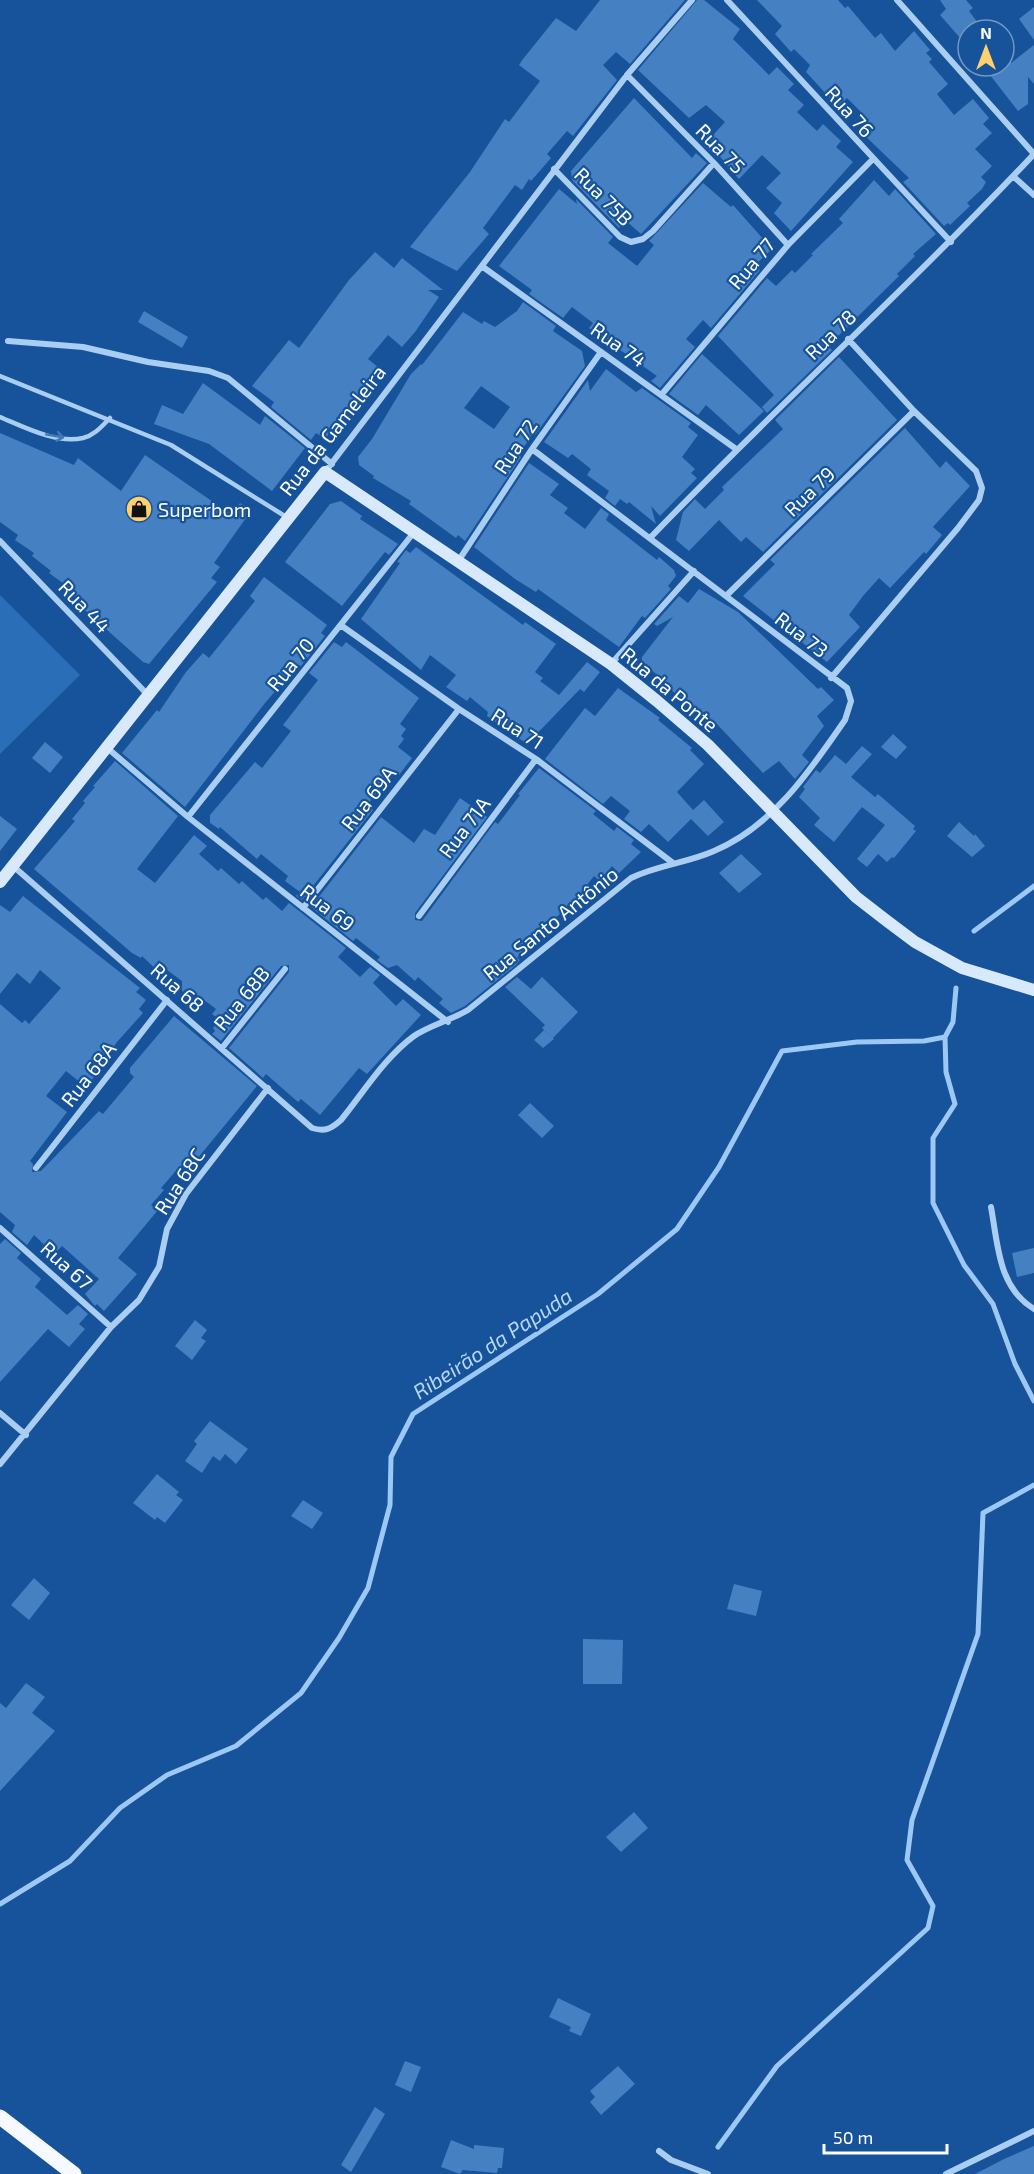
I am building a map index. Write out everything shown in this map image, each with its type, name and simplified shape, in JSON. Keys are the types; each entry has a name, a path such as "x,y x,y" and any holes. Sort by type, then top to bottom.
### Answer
{"main road":[{"path":"0,2117 63,2171"}],"street":[{"name":"Rua da Gameleira","path":"0,882 105,746 329,468 627,75 692,0"},
{"name":"Rua 76","path":"727,0 872,160 951,242"},
{"path":"897,0 1034,154"},
{"name":"Rua 75","path":"627,75 714,163 788,245"},
{"name":"Rua 78","path":"650,538 736,449 951,242 1034,154"},
{"name":"Rua 77","path":"662,394 788,245 872,160"},
{"name":"Rua 75B","path":"554,169 623,240 631,242 643,239 662,222 714,163"},
{"path":"1013,176 1034,195"},
{"name":"Rua 74","path":"483,267 736,449"},
{"path":"848,339 914,411"},
{"path":"8,341 83,347 148,362 209,371 228,378 329,468"},
{"name":"Rua 72","path":"459,560 532,449 601,352"},
{"name":"Rua 79","path":"727,595 914,411"},
{"name":"Rua 73","path":"532,449 727,595 831,678 958,528 981,493 982,483 976,471 914,411"},
{"name":"Rua da Ponte","path":"329,468 611,664 708,745 775,811 807,849 856,897 915,942 962,968 1034,990"},
{"name":"Rua 70","path":"188,817 416,530"},
{"name":"Rua 44","path":"0,541 147,694"},
{"path":"611,664 694,571"},
{"name":"Rua 71","path":"342,626 459,709 536,759 673,863"},
{"name":"Rua Santo Antônio","path":"321,1131 332,1128 340,1120 398,1050 414,1036 448,1022 488,995 631,878 673,863 694,859 756,828 775,811 837,732 850,710 850,694 847,688 831,678"},
{"name":"Rua 69A","path":"303,908 459,709"},
{"name":"Rua 69","path":"105,746 188,817 448,1022"},
{"name":"Rua 71A","path":"419,916 536,759"},
{"name":"Rua 68","path":"13,866 312,1128 321,1131"},
{"name":"Rua 68B","path":"222,1048 285,969"},
{"name":"Rua 68A","path":"36,1168 167,1000"},
{"name":"Rua 68C","path":"111,1327 139,1300 159,1267 167,1228 186,1194 268,1088"},
{"path":"991,1207 1005,1276 1018,1298 1034,1309"},
{"name":"Rua 67","path":"0,1228 111,1327"},
{"path":"0,1464 26,1435 111,1327"},
{"path":"0,1413 26,1435"},
{"path":"945,2174 1034,2132"},
{"path":"659,2151 671,2160 708,2174"}],"lane":[{"path":"0,376 110,418 171,445 288,518"},
{"path":"0,417 39,433 67,438 83,438 97,432 110,418"}],"shaded area":[{"path":"0,595 80,675 0,754"}],"building":[{"path":"600,0 685,0 630,64 616,52 603,65 617,80 573,136 567,131 547,154 551,158 531,181 529,179 522,190 515,185 483,228 489,234 457,271 410,247 470,172 505,119 509,122 540,81 519,65 523,59 556,18 576,31"},
{"path":"697,0 704,0 740,29 733,39 769,75 777,67 794,84 788,90 804,105 797,112 817,131 823,124 841,141 836,147 853,162 791,231 774,213 782,203 766,188 781,173 762,155 739,179 717,153 715,156 704,145 725,122 706,105 689,118 638,70"},
{"path":"757,0 838,0 845,8 848,6 875,38 881,33 895,51 914,31 930,50 926,53 932,59 929,62 948,84 937,94 954,115 973,99 989,118 983,124 992,133 975,149 992,166 981,177 986,182 967,203 970,206 950,225 948,223 944,226 903,182 909,178 861,132 869,120 847,98 838,107 806,72 810,65 794,49 791,52 775,34 782,26"},
{"path":"940,0 966,0 973,8 969,11 974,18 956,18 956,33 940,15 946,9"},
{"path":"1034,7 1034,40 1019,19"},
{"path":"1034,45 1034,84 1028,77 1028,104 1018,111 992,78 1016,78 1016,59"},
{"path":"634,98 692,158 696,153 707,163 641,234 625,220 619,228 572,180 571,171"},
{"path":"874,180 889,196 895,189 936,234 913,254 915,256 897,274 899,276 838,336 829,347 832,350 767,413 762,407 774,395 718,336 767,278 776,286 792,270 795,273 813,255 811,254 843,223 839,219"},
{"path":"703,183 731,207 733,205 772,249 755,265 760,270 711,328 703,320 686,339 695,347 660,388 651,381 657,376 589,328 593,323 572,307 563,318 529,294 532,290 499,266 559,189 577,204 576,199 613,237 608,243 637,266 654,245 649,241"},
{"path":"375,252 394,268 402,258 443,290 428,290 439,297 402,347 388,335 368,359 379,368 354,400 356,401 325,439 316,433 311,440 271,407 274,402 252,386 289,340 299,348 349,280"},
{"path":"523,302 556,326 553,331 582,351 585,366 518,455 521,457 465,541 458,535 456,538 409,504 411,501 373,478 374,476 359,465 358,457 372,439 411,374 422,365 463,312 482,324 484,321 495,327 517,311","holes":["481,386 510,407 494,429 464,408"]},
{"path":"144,311 188,337 182,348 138,322"},
{"path":"702,354 764,411 739,435 706,405 698,415 669,394"},
{"path":"839,357 897,420 763,552 746,537 741,542 719,520 689,551 676,540 683,512 695,499 705,509 724,490 722,487 783,429 775,420"},
{"path":"606,369 636,392 642,388 691,423 688,427 698,435 682,457 695,469 691,473 697,478 660,516 651,506 656,524 629,502 627,504 620,499 615,506 605,498 609,491 587,475 591,469 572,454 568,458 544,442 588,380 590,391"},
{"path":"203,383 260,425 265,416 305,448 272,491 209,444 154,424 162,405 183,414"},
{"path":"905,428 940,468 946,461 970,486 933,527 942,535 926,554 924,552 890,588 879,578 863,596 849,615 860,627 827,662 743,596 775,564 770,560"},
{"path":"0,433 74,465 78,458 121,491 145,455 232,515 240,503 251,511 214,563 220,567 211,578 217,582 149,664 143,662 79,605 81,601 73,595 75,592 49,573 51,571 32,556 34,553 15,540 18,535 0,522"},
{"path":"529,463 559,484 550,495 568,508 564,513 585,529 601,508 609,514 606,520 657,560 659,557 674,570 676,576 668,586 671,589 645,618 642,616 619,647 538,589 536,592 515,579 474,547"},
{"path":"341,501 362,516 360,519 398,544 389,555 385,552 342,606 285,562 330,504"},
{"path":"416,547 523,625 525,622 556,644 535,672 543,678 540,681 559,695 587,662 600,672 584,692 580,689 527,744 487,716 488,712 470,697 467,701 446,687 456,675 430,655 421,670 361,619 400,563 397,562 406,550 410,553"},
{"path":"264,577 327,625 321,633 325,636 301,666 299,665 290,674 265,703 185,807 122,753 157,710 159,712 186,672 203,653 209,658 255,601 250,596"},
{"path":"699,589 738,612 818,689 821,687 834,700 817,716 824,726 802,755 809,762 795,779 779,761 763,773 714,721 712,723 660,681 662,679 642,662 642,657 673,617 657,626 654,624 679,596 688,603"},
{"path":"334,642 342,647 346,642 419,698 400,724 406,729 401,736 404,739 398,747 412,758 399,775 394,770 368,804 373,810 302,900 296,896 300,892 285,881 288,876 261,854 257,859 220,827 219,829 210,823 210,815 255,762 262,768 291,731 283,725 318,680 309,673"},
{"path":"618,688 660,718 658,720 692,748 690,750 704,764 677,792 693,810 704,800 724,822 708,836 691,819 668,842 649,824 641,832 624,819 630,811 611,796 603,804 545,759 585,708 595,716"},
{"path":"893,734 907,747 896,759 881,747"},
{"path":"45,742 63,757 50,773 32,758"},
{"path":"862,746 872,754 851,777 875,797 878,794 915,826 913,829 916,831 894,858 892,857 887,862 878,854 867,867 857,859 885,825 862,807 834,842 814,825 820,818 799,797 805,789 803,787 816,770 820,773 835,755 846,764"},
{"path":"115,761 178,816 137,869 155,883 194,835 207,846 199,854 218,871 221,868 239,884 242,881 263,900 266,897 282,911 289,903 346,948 338,957 360,977 370,967 380,975 373,983 396,1006 403,999 421,1015 367,1074 359,1068 320,1115 301,1099 298,1102 266,1074 263,1078 229,1048 289,972 289,965 281,966 221,1041 212,1034 215,1031 213,1028 220,1020 212,1014 216,1009 195,993 191,997 182,991 182,981 167,970 162,975 142,956 141,958 132,953 34,869 75,821 72,819 85,803 83,801 95,787 93,786"},
{"path":"539,768 596,811 593,814 614,831 617,827 634,840 631,844 641,852 619,873 612,866 600,881 594,876 572,904 570,903 551,923 548,920 517,958 520,960 516,965 465,1006 451,1013 439,1003 443,999 418,977 415,981 397,965 388,968 377,960 380,957 356,938 353,941 311,907 381,817 414,843 424,829 435,835 460,798 487,817 415,913 415,920 422,921 495,822 498,824"},
{"path":"0,816 17,829 0,851"},
{"path":"959,822 974,836 975,834 985,846 972,857 947,836"},
{"path":"741,854 762,874 739,893 719,873"},
{"path":"23,896 140,988 136,992 146,1000 139,1009 143,1013 117,1042 109,1054 111,1056 86,1087 66,1071 46,1096 67,1112 30,1161 33,1164 32,1172 41,1171 99,1111 103,1114 134,1077 130,1073 130,1068 174,1016 257,1086 188,1170 180,1166 161,1188 164,1190 151,1205 158,1210 118,1258 137,1274 104,1311 97,1304 95,1306 85,1294 99,1279 62,1246 54,1254 34,1235 27,1245 12,1232 15,1225 0,1212 0,1004 22,1023 25,1020 29,1024 61,988 40,970 30,984 17,973 0,994 0,905 10,912"},
{"path":"517,977 531,989 542,977 578,1012 553,1038 542,1028 545,1025 505,987"},
{"path":"544,1030 554,1039 543,1048 534,1040"},
{"path":"530,1103 554,1126 542,1138 518,1115"},
{"path":"5,1239 21,1253 17,1258 41,1279 35,1287 67,1315 78,1305 88,1314 79,1324 85,1329 69,1347 48,1329 0,1382 0,1244"},
{"path":"1034,1248 1034,1273 1017,1277 1012,1253"},
{"path":"195,1320 207,1330 201,1338 206,1341 192,1360 175,1346"},
{"path":"210,1421 248,1449 236,1464 225,1454 220,1461 213,1456 202,1473 185,1461 197,1444 194,1441"},
{"path":"157,1474 179,1492 176,1495 183,1500 165,1523 157,1517 155,1520 133,1503"},
{"path":"303,1500 323,1513 312,1529 291,1516"},
{"path":"34,1578 50,1593 29,1620 11,1605"},
{"path":"734,1584 762,1591 756,1616 727,1609"},
{"path":"583,1639 623,1640 622,1684 583,1684"},
{"path":"26,1683 45,1697 32,1713 55,1731 0,1791 0,1703 6,1708"},
{"path":"634,1812 648,1828 621,1852 606,1837"},
{"path":"558,1998 591,2014 581,2036 569,2031 571,2027 549,2017"},
{"path":"405,2061 421,2067 411,2092 395,2085"},
{"path":"618,2066 635,2084 601,2115 590,2102 595,2097 590,2091"},
{"path":"375,2107 385,2114 351,2172 341,2165"},
{"path":"451,2140 474,2149 474,2145 504,2148 502,2168 498,2168 497,2173 463,2170 460,2174 441,2167"},
{"path":"1034,2146 1034,2174 975,2174 1004,2159"}],"waterway":[{"name":"Ribeirão da Papuda","path":"974,931 1034,886"},
{"path":"956,988 953,1022 945,1037 946,1072 955,1104 933,1138 933,1203 964,1265 993,1304 1015,1364 1034,1401"},
{"name":"Ribeirão da Papuda","path":"0,1904 70,1861 120,1808 167,1775 236,1746 301,1693 339,1638 368,1588 390,1505 391,1457 413,1414 598,1294 677,1229 719,1167 782,1051 857,1042 924,1041 945,1037"},
{"path":"718,2147 777,2066 928,1928 933,1906 907,1860 912,1820 978,1634 983,1513 1034,1485"}],"place":[{"name":"Superbom","path":"139,509"}]}
